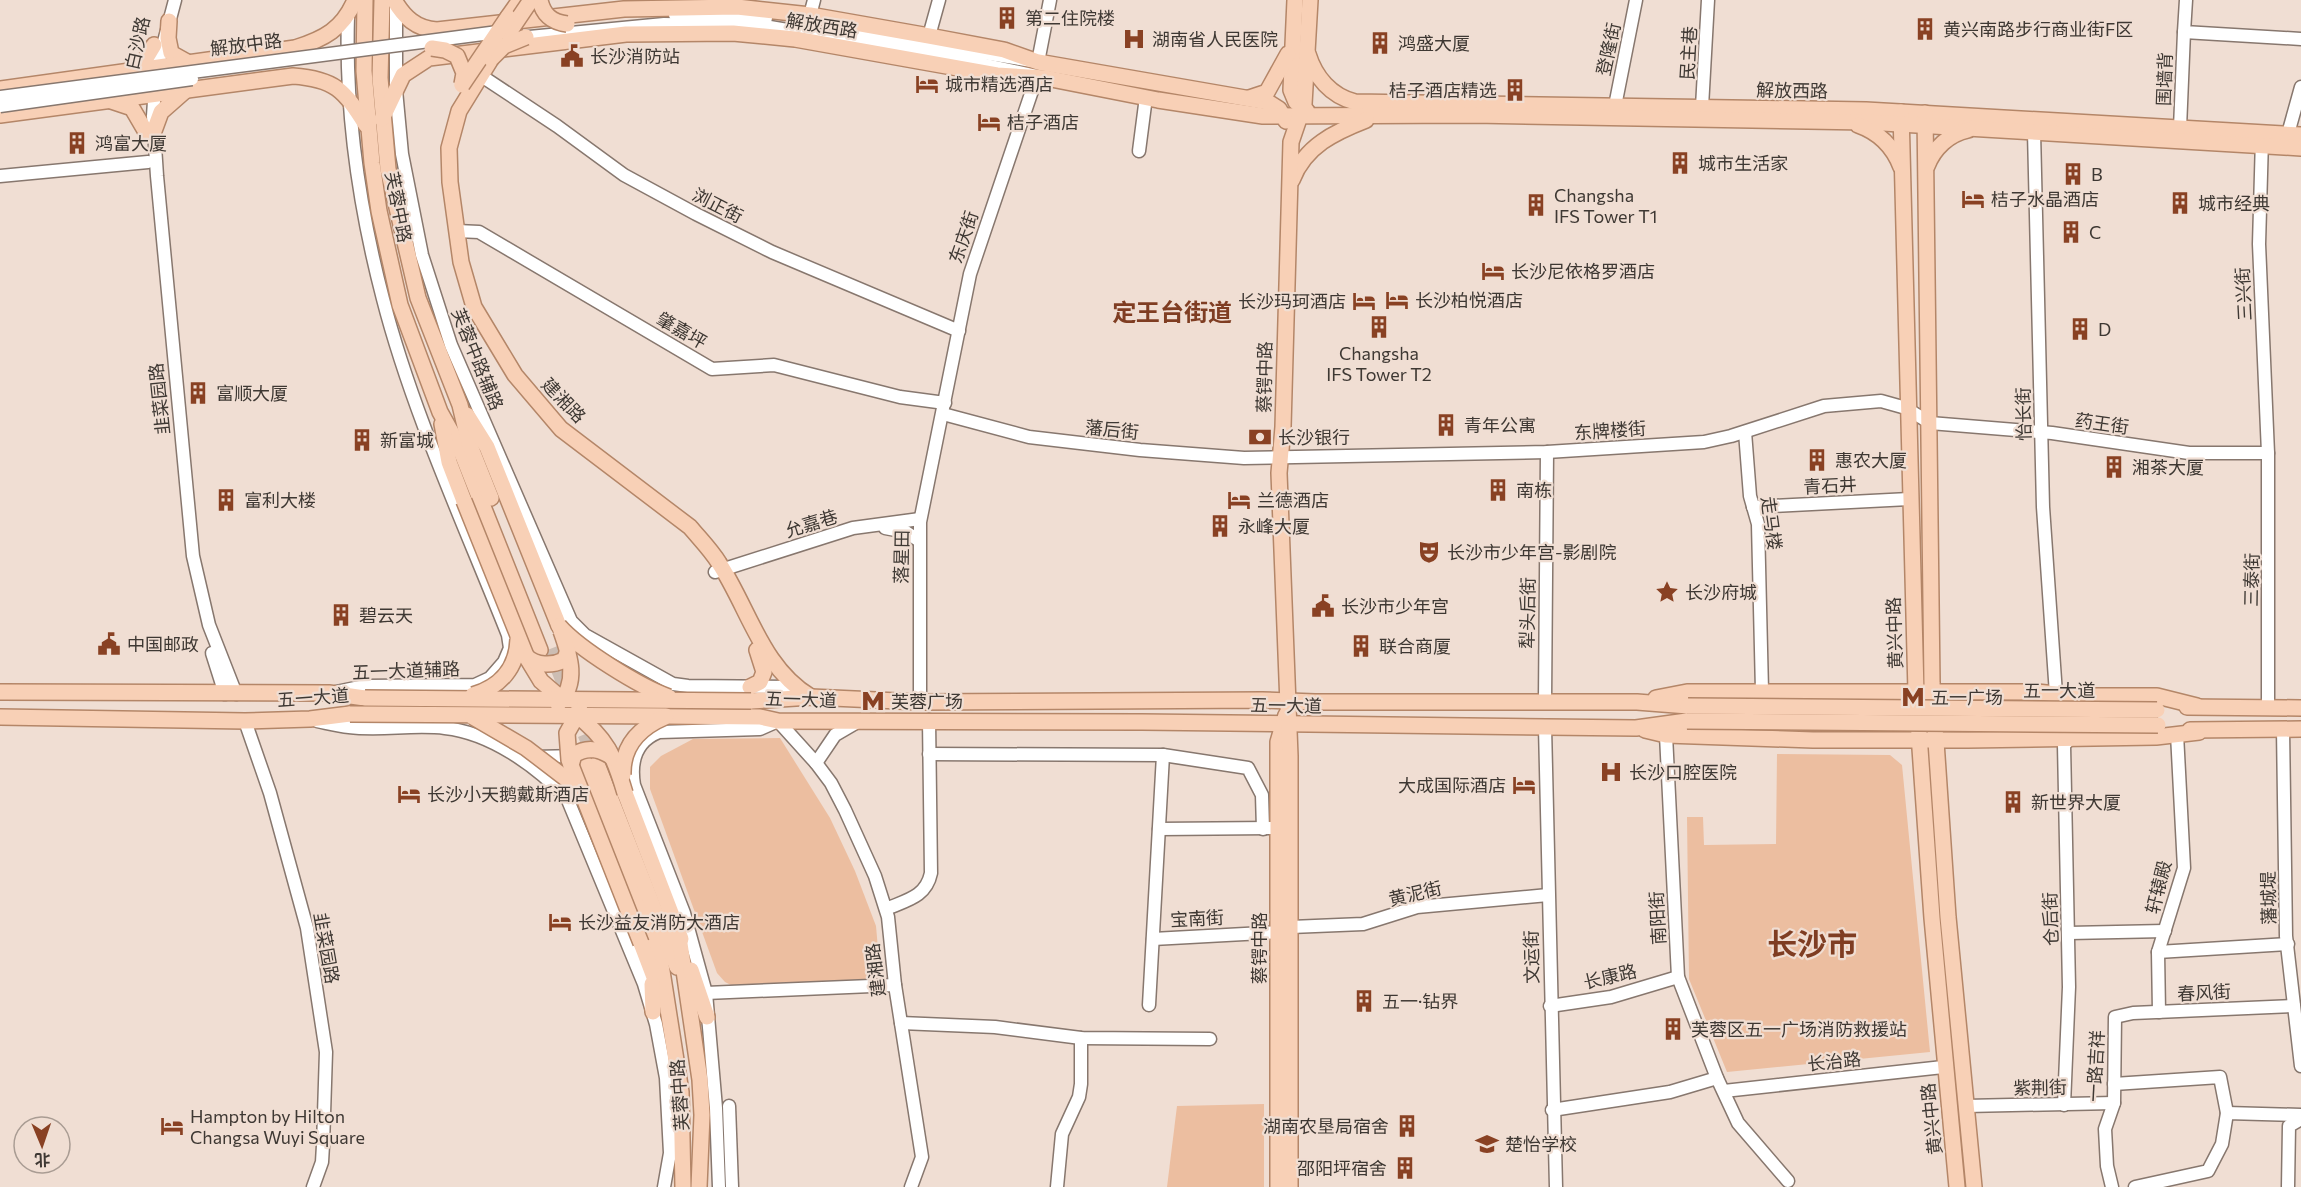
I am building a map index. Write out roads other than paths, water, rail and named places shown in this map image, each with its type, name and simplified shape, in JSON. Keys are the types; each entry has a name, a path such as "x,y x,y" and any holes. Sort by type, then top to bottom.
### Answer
{"main road":[{"name":"解放中路","path":"0,89 295,48 335,30 348,16 355,0"},
{"name":"芙蓉中路","path":"365,0 364,71 374,187 398,297 440,412 459,446 539,652"},
{"path":"499,32 520,0"},
{"path":"499,32 531,0"},
{"path":"540,0 547,16 557,22 567,24"},
{"path":"1295,0 1291,90 1302,112"},
{"name":"蔡锷中路","path":"1290,1187 1284,756 1288,668 1279,489 1291,142 1302,112 1310,0"},
{"name":"芙蓉中路","path":"391,1 380,78 388,169 416,289 460,405 470,443 539,652"},
{"name":"解放西路","path":"391,1 416,24 436,30 662,7 812,8 929,36 1004,50 1038,69 1146,97 1249,115 1284,116 1302,112 1317,116 1846,122 1901,118"},
{"path":"169,21 168,38 171,53 189,63"},
{"name":"建湘路","path":"499,32 491,59 459,111 449,148 457,231 465,283 474,307 496,348 533,398 561,429 690,527 771,659 795,687 812,697"},
{"name":"建湘路","path":"499,32 462,85 446,120 440,164 457,286 474,329 509,382 555,435 684,534 720,573 763,663 763,677 751,694"},
{"name":"解放西路","path":"382,119 396,87 409,68 437,56 591,37 663,32 764,35 997,75 1038,69 1248,99 1274,104 1284,116"},
{"path":"491,59 504,46 526,37"},
{"path":"1248,99 1261,95 1272,86 1293,43"},
{"path":"121,72 138,65 153,45"},
{"path":"432,48 445,50 457,56 464,73 462,85"},
{"name":"解放西路","path":"1307,51 1315,71 1323,82 1339,96 1355,102 1702,107 1901,118 2181,128 2262,139"},
{"name":"解放中路","path":"0,115 279,76 310,77 334,84 368,128"},
{"path":"105,100 132,108 150,131 168,104 191,88"},
{"path":"1284,116 1291,142"},
{"path":"1290,186 1299,167 1316,146 1335,132 1374,117"},
{"name":"黄兴中路","path":"1901,118 1906,408 1916,692 1945,1064 1957,1187"},
{"name":"解放西路","path":"1925,119 1975,128 2034,132 2291,139 2301,148"},
{"name":"黄兴中路","path":"1925,119 1932,692 1974,1187"},
{"path":"1846,122 1865,127 1883,139 1896,156 1903,174"},
{"path":"1926,175 1931,158 1943,142 1961,132 1975,128"},
{"name":"芙蓉中路","path":"460,405 487,447 508,486 568,651 571,661 570,680 556,700"},
{"name":"芙蓉中路","path":"440,412 449,462 460,504 518,630 539,652"},
{"path":"559,626 573,639 647,687 684,701"},
{"path":"465,698 487,690 504,678 514,660 518,630"},
{"path":"539,652 533,662 554,664 564,660 568,651"},
{"path":"539,652 541,681 556,700 579,712 595,729 614,759 678,930 707,1017"},
{"path":"1288,668 1300,696 1315,702"},
{"name":"五一大道","path":"0,717 245,721 310,719 350,714 579,712 610,716 760,717 778,721 929,720 1251,724 1287,716 1315,702 1637,702 1687,692 1762,691 2157,696 2197,706 2301,708"},
{"name":"五一大道","path":"0,692 329,693 365,698 684,701 751,694 920,702 1123,699 1287,716 1314,726 1636,728 1666,735 1919,740 2156,737 2199,732 2301,729"},
{"path":"534,714 556,700"},
{"path":"595,700 579,712 569,728 566,741 585,764 653,902 688,1001"},
{"name":"五一大道","path":"1637,702 1687,713 2157,717 2197,706"},
{"name":"五一大道","path":"1636,728 1687,713"},
{"path":"464,714 487,723 526,748 565,776 585,798"},
{"path":"625,793 622,770 627,748 643,729 666,716"},
{"name":"五一大道","path":"2157,717 2199,732"},
{"path":"1251,724 1261,726 1272,735 1284,756 1297,737 1314,726"},
{"path":"585,764 574,755 587,749 604,751 614,759"},
{"name":"蔡锷中路","path":"1278,1187 1285,930 1271,828 1284,756"},
{"path":"585,764 585,798 641,943 660,1011"},
{"name":"芙蓉中路","path":"585,764 656,940 660,1011 681,1092 683,1187"},
{"path":"678,930 688,1001"},
{"name":"芙蓉中路","path":"688,1001 702,1115 699,1187"}],"street":[{"name":"白沙路","path":"150,94 153,45 167,0"},
{"name":"白沙路","path":"153,67 175,0"},
{"path":"929,36 939,0"},
{"name":"东庆街","path":"944,409 970,274 1038,69 1050,0"},
{"name":"登隆街","path":"1615,106 1636,0"},
{"name":"民主巷","path":"1702,107 1708,0"},
{"name":"围墙背","path":"2181,128 2187,0"},
{"name":"芙蓉中路辅路","path":"391,1 402,153 428,278 467,384 508,486 565,613 577,628 650,672"},
{"name":"解放西路","path":"499,32 663,15 766,18 1038,69"},
{"path":"348,16 350,102 364,214 383,301 508,635 510,648 504,662 484,682 486,740"},
{"name":"解放西路","path":"499,32 526,37 625,26 746,25 959,55"},
{"name":"解放中路","path":"0,106 432,48 499,32"},
{"name":"解放中路","path":"0,97 499,32"},
{"path":"2184,32 2301,39"},
{"name":"浏正街","path":"480,75 557,126 624,175 696,214 772,252 959,331"},
{"path":"2291,139 2301,87"},
{"name":"韭菜园路","path":"150,94 148,162 186,545 198,608 230,694"},
{"path":"1139,152 1146,97"},
{"name":"韭菜园路","path":"150,131 193,556 209,625 230,694"},
{"name":"怡长街","path":"2034,132 2041,432 2056,694"},
{"name":"三兴街","path":"2262,139 2259,252 2268,453"},
{"path":"0,176 148,162"},
{"name":"肇嘉坪","path":"457,231 479,232 712,369 774,364 944,409"},
{"name":"东牌楼街","path":"1281,456 1547,452 1704,442 1745,432 1838,403 1881,401 1906,408 1930,423"},
{"name":"藩后街","path":"944,409 1029,437 1207,456 1244,458 1281,456"},
{"name":"落星田","path":"920,702 918,540 920,519 944,409"},
{"name":"药王街","path":"1930,423 2041,432 2188,453 2268,453"},
{"name":"走马楼","path":"1745,432 1753,507 1758,524 1762,691"},
{"name":"犁头后街","path":"1545,702 1547,452"},
{"name":"三泰街","path":"2268,453 2268,707"},
{"name":"青石井","path":"1753,507 1909,499"},
{"name":"允嘉巷","path":"720,573 853,528 920,519"},
{"name":"允嘉巷","path":"720,573 876,529 897,529 918,540"},
{"path":"504,662 621,655"},
{"path":"654,734 650,672 680,686 751,694 795,687"},
{"name":"五一大道辅路","path":"329,693 365,686 467,686 484,682"},
{"path":"310,719 349,728 443,728 486,740 518,758 557,787 575,810 644,984 660,1011 670,1153 664,1187"},
{"path":"816,763 835,735 860,720"},
{"path":"886,909 920,895 928,886 930,873 929,720"},
{"name":"韭菜园路","path":"245,721 270,793 307,928 326,1052 323,1153 313,1187"},
{"path":"719,1187 715,1088 706,993 684,913 634,784 634,755 642,742 654,734 669,730 760,729 778,721"},
{"name":"建湘路","path":"778,721 831,783 875,876 886,909 895,985 922,1157 911,1187"},
{"name":"文运街","path":"1545,727 1552,1110 1556,1187"},
{"name":"藩城堤","path":"2283,729 2288,944 2301,1066"},
{"name":"轩辕殿","path":"2159,1012 2158,952 2184,868 2178,734"},
{"name":"南阳街","path":"1666,735 1678,977 1717,1078 1738,1123 1788,1181"},
{"name":"仓后街","path":"2064,1105 2069,933 2064,745 2072,737"},
{"path":"929,754 1163,754 1248,768 1262,795 1271,828 1159,830"},
{"path":"1149,1005 1163,754"},
{"path":"518,758 634,755"},
{"name":"黄泥街","path":"1285,930 1363,924 1417,907 1548,895"},
{"name":"宝南街","path":"1153,939 1285,930"},
{"path":"2069,933 2165,931"},
{"path":"2158,952 2288,944"},
{"name":"长康路","path":"1550,1006 1611,997 1678,977"},
{"path":"706,993 895,985"},
{"name":"春风街","path":"2115,1017 2159,1012 2294,1006"},
{"name":"一路吉祥","path":"2112,1187 2107,1166 2105,1129 2114,1103 2115,1017"},
{"path":"901,1023 995,1027 1081,1038 1210,1039"},
{"path":"1057,1187 1062,1134 1079,1096 1081,1084 1081,1038"},
{"name":"长治路","path":"1724,1091 1943,1068 1945,1064"},
{"path":"2114,1084 2220,1077 2227,1113 2222,1144 2208,1171 2135,1187"},
{"path":"1552,1110 1670,1092 1717,1078"},
{"name":"紫荆街","path":"1966,1106 2114,1103"},
{"path":"729,1106 732,1187"},
{"path":"2227,1113 2301,1117"},
{"path":"2288,1187 2289,1126 2301,1117"}],"tunnel":[{"path":"550,649 596,761"}],"place":[{"name":"第二住院楼","path":"1007,18"},
{"name":"黄兴南路步行商业街F区","path":"1925,29"},
{"name":"湖南省人民医院","path":"1134,39"},
{"name":"鸿盛大厦","path":"1380,43"},
{"name":"长沙消防站","path":"572,56"},
{"name":"城市精选酒店","path":"927,84"},
{"name":"桔子酒店精选","path":"1515,90"},
{"name":"桔子酒店","path":"989,122"},
{"name":"鸿富大厦","path":"77,143"},
{"name":"城市生活家","path":"1680,163"},
{"name":"B","path":"2073,174"},
{"name":"桔子水晶酒店","path":"1973,199"},
{"name":"城市经典","path":"2180,203"},
{"name":"Changsha IFS Tower T1","path":"1536,205"},
{"name":"C","path":"2071,232"},
{"name":"长沙尼依格罗酒店","path":"1493,271"},
{"name":"长沙柏悦酒店","path":"1397,300"},
{"name":"长沙玛珂酒店","path":"1364,301"},
{"name":"Changsha IFS Tower T2","path":"1379,327"},
{"name":"D","path":"2080,329"},
{"name":"富顺大厦","path":"198,393"},
{"name":"青年公寓","path":"1446,425"},
{"name":"长沙银行","path":"1260,437"},
{"name":"新富城","path":"362,440"},
{"name":"惠农大厦","path":"1817,460"},
{"name":"湘茶大厦","path":"2114,467"},
{"name":"南栋","path":"1498,490"},
{"name":"富利大楼","path":"226,500"},
{"name":"兰德酒店","path":"1239,500"},
{"name":"永峰大厦","path":"1220,526"},
{"name":"长沙市少年宫-影剧院","path":"1429,552"},
{"name":"长沙府城","path":"1667,592"},
{"name":"长沙市少年宫","path":"1323,606"},
{"name":"碧云天","path":"341,615"},
{"name":"中国邮政","path":"109,644"},
{"name":"联合商厦","path":"1361,646"},
{"name":"五一广场","path":"1913,697"},
{"name":"芙蓉广场","path":"873,701"},
{"name":"长沙口腔医院","path":"1611,772"},
{"name":"大成国际酒店","path":"1524,785"},
{"name":"长沙小天鹅戴斯酒店","path":"409,794"},
{"name":"新世界大厦","path":"2013,802"},
{"name":"长沙益友消防大酒店","path":"560,922"},
{"name":"五一·钻界","path":"1364,1001"},
{"name":"芙蓉区五一广场消防救援站","path":"1673,1029"},
{"name":"Hampton by Hilton Changsa Wuyi Square","path":"172,1126"},
{"name":"湖南农垦局宿舍","path":"1407,1126"},
{"name":"楚怡学校","path":"1487,1144"},
{"name":"邵阳坪宿舍","path":"1405,1168"}],"district":[{"name":"定王台街道","path":"1172,311"},
{"name":"长沙市","path":"1812,942"}]}
